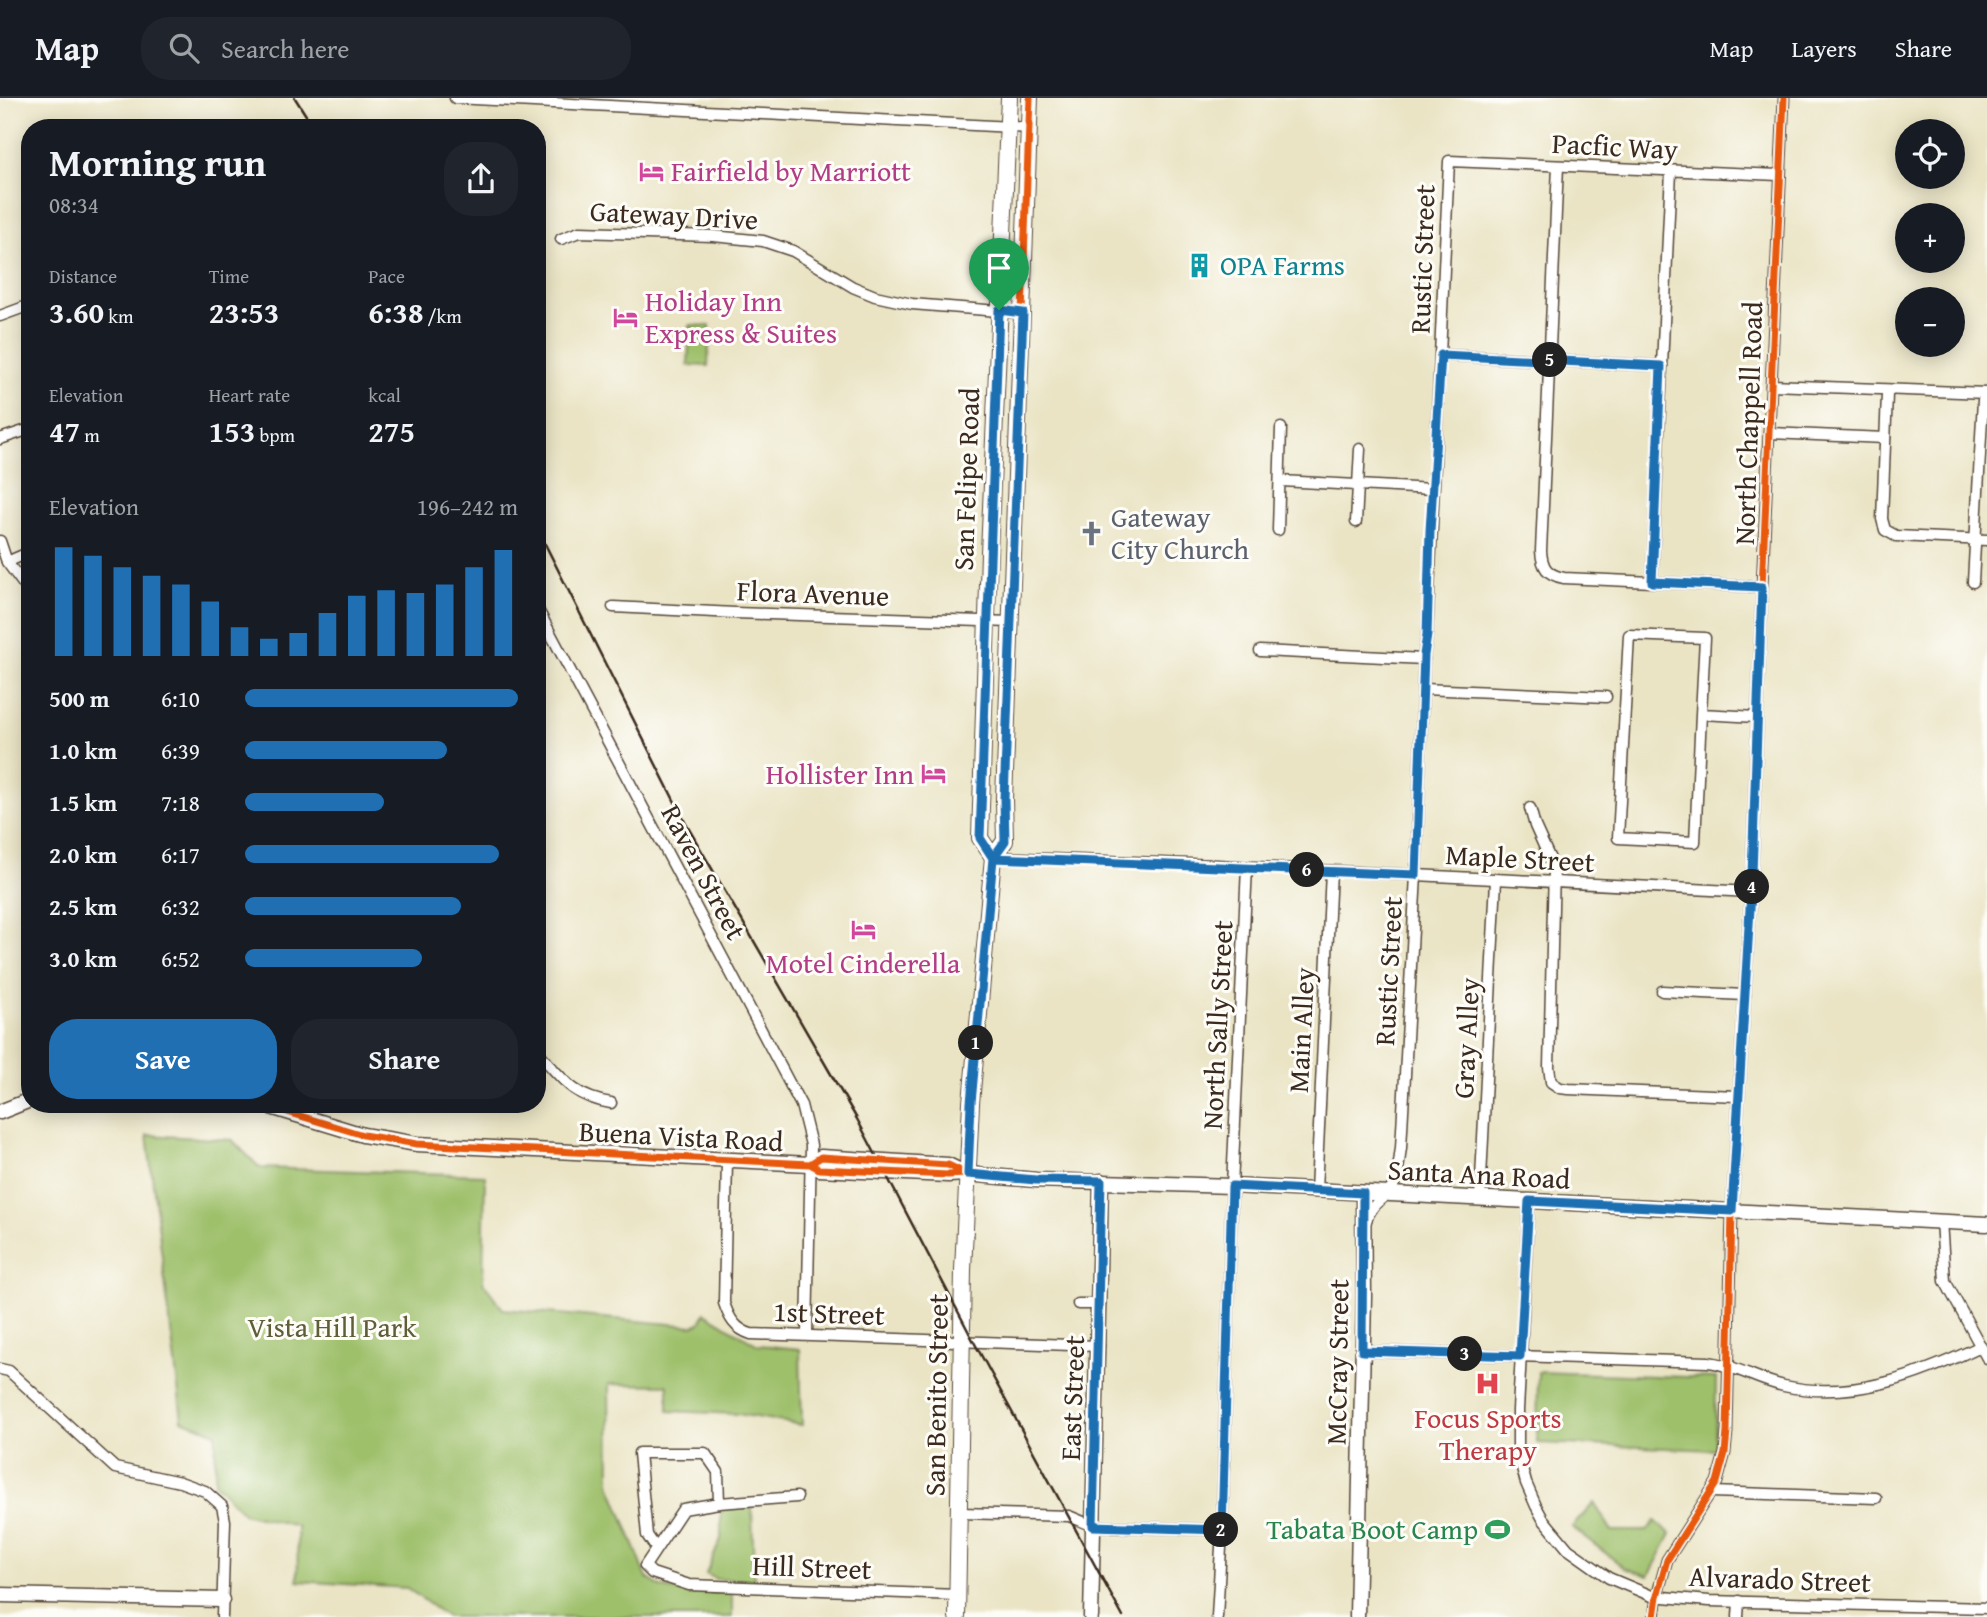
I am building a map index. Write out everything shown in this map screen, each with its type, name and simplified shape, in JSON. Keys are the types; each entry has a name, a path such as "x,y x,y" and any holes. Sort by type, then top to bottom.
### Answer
{"main road":[{"name":"San Felipe Road","path":"993,858 980,838 1009,98"},
{"name":"San Felipe Road","path":"968,1174 971,1103 993,858 1005,841 1004,799 1030,98"},
{"name":"San Benito Street","path":"957,1617 968,1174"}],"street":[{"path":"455,98 1030,128"},
{"name":"North Chappell Road","path":"1654,1617 1667,1560 1712,1492 1725,1453 1737,1096 1751,892 1784,98"},
{"name":"Pacfic Way","path":"1449,161 1780,175"},
{"name":"Rustic Street","path":"1364,1230 1370,1209 1387,1194 1397,1176 1401,1148 1449,161"},
{"path":"1558,166 1542,564 1557,577 1762,587"},
{"path":"1652,582 1671,171"},
{"name":"Gateway Drive","path":"561,239 579,232 727,237 763,241 793,251 841,281 874,296 912,304 1023,313"},
{"path":"0,316 21,308"},
{"path":"1441,355 1661,366"},
{"path":"1770,385 1985,396 1981,540 1973,582"},
{"path":"1887,394 1882,519 1885,530 1896,536 1981,540"},
{"path":"1278,530 1282,428"},
{"path":"0,439 21,432"},
{"path":"1769,433 1885,438"},
{"path":"1356,523 1360,449"},
{"path":"1280,481 1433,489"},
{"path":"0,541 7,562 21,581"},
{"path":"7,562 21,556"},
{"name":"Flora Avenue","path":"613,607 1011,622"},
{"name":"Raven Street","path":"546,625 801,1105 811,1145 807,1335"},
{"path":"1629,635 1705,638 1701,714 1695,842 1618,838 1629,635"},
{"path":"1260,651 1424,659"},
{"path":"1423,688 1606,697"},
{"path":"1701,714 1757,716"},
{"path":"1531,808 1535,826 1554,868 1549,1067 1551,1082 1568,1089 1737,1096"},
{"name":"Maple Street","path":"993,858 1247,867 1751,892"},
{"name":"North Sally Street","path":"1217,1617 1232,1186 1247,867"},
{"name":"Main Alley","path":"1316,1191 1331,871"},
{"name":"Gray Alley","path":"1480,1198 1496,880"},
{"path":"1662,990 1745,995"},
{"path":"546,1061 573,1091 595,1101 611,1103"},
{"path":"0,1112 21,1104"},
{"name":"Buena Vista Road","path":"291,1113 363,1135 417,1144 810,1164 819,1169 968,1174"},
{"name":"1st Street","path":"727,1160 724,1303 730,1319 743,1331 751,1334 1098,1346"},
{"name":"Santa Ana Road","path":"968,1174 1036,1180 1232,1186 1987,1224"},
{"name":"East Street","path":"1091,1617 1101,1181"},
{"name":"McCray Street","path":"1357,1617 1363,1193"},
{"name":"Alvarado Street","path":"1529,1201 1520,1356 1519,1456 1526,1483 1543,1519 1568,1549 1597,1571 1641,1592 1657,1596 1870,1611 1987,1608"},
{"path":"1941,1222 1945,1281 1987,1358"},
{"path":"1078,1304 1100,1304"},
{"path":"1362,1351 1708,1362 1729,1365 1782,1386 1817,1390 1873,1387 1904,1379 1981,1346"},
{"path":"0,1369 9,1371 18,1378 115,1468 194,1486 219,1501 225,1511 222,1617"},
{"path":"719,1503 718,1472 705,1453 639,1452 647,1535 656,1548 683,1509 719,1503 797,1497"},
{"path":"1712,1492 1876,1498"},
{"path":"960,1513 1069,1516 1093,1526 1222,1530"},
{"name":"Hill Street","path":"656,1548 645,1566 652,1573 689,1585 957,1595"},
{"path":"0,1595 222,1600"},
{"path":"1738,1617 1739,1601"},
{"path":"1986,1617 1987,1601"}],"green space":[{"path":"690,325 710,326 708,366 688,365"},
{"name":"Vista Hill Park","path":"147,1135 232,1140 260,1168 485,1175 483,1282 503,1309 693,1326 700,1323 705,1313 758,1345 800,1349 802,1425 738,1414 668,1411 668,1385 609,1384 610,1484 647,1578 661,1587 678,1591 732,1593 732,1617 447,1617 407,1588 298,1581 297,1526 243,1513 215,1483 216,1433 182,1420"},
{"path":"1538,1372 1716,1378 1715,1450 1537,1443"},
{"path":"1594,1503 1612,1531 1647,1531 1655,1521 1671,1534 1649,1576 1625,1568 1572,1527"},
{"path":"752,1507 754,1580 716,1579 706,1574 721,1539 721,1508"}],"railway":[{"path":"295,98 308,119"},
{"path":"546,546 686,824 857,1119 1123,1617"}],"cycle path":[{"path":"999,310 980,838 993,857 1005,841 1004,799 1030,98"},
{"path":"1654,1617 1667,1560 1717,1482 1725,1453 1727,1432 1732,1211 1752,875 1784,98"},
{"path":"291,1113 363,1135 417,1144 810,1164"},
{"path":"821,1157 948,1165 967,1174 819,1169 810,1164 821,1157"}],"place":[{"name":"Fairfield by Marriott","path":"651,171"},
{"name":"OPA Farms","path":"1200,265"},
{"name":"Holiday Inn Express & Suites","path":"625,317"},
{"name":"Gateway City Church","path":"1091,533"},
{"name":"Hollister Inn","path":"934,774"},
{"name":"Motel Cinderella","path":"863,929"},
{"name":"Focus Sports Therapy","path":"1488,1384"},
{"name":"Tabata Boot Camp","path":"1498,1529"}],"route":[{"path":"999,310 980,838 993,858 971,1103 968,1174 1036,1180 1101,1181 1093,1526 1222,1530 1232,1186 1363,1193 1362,1351 1520,1356 1529,1201 1732,1211 1752,875 1762,587 1652,582 1661,366 1441,355 1430,531 1427,635 1424,647 1416,875 993,858 1005,841 1004,799 1023,313 999,310"}]}
